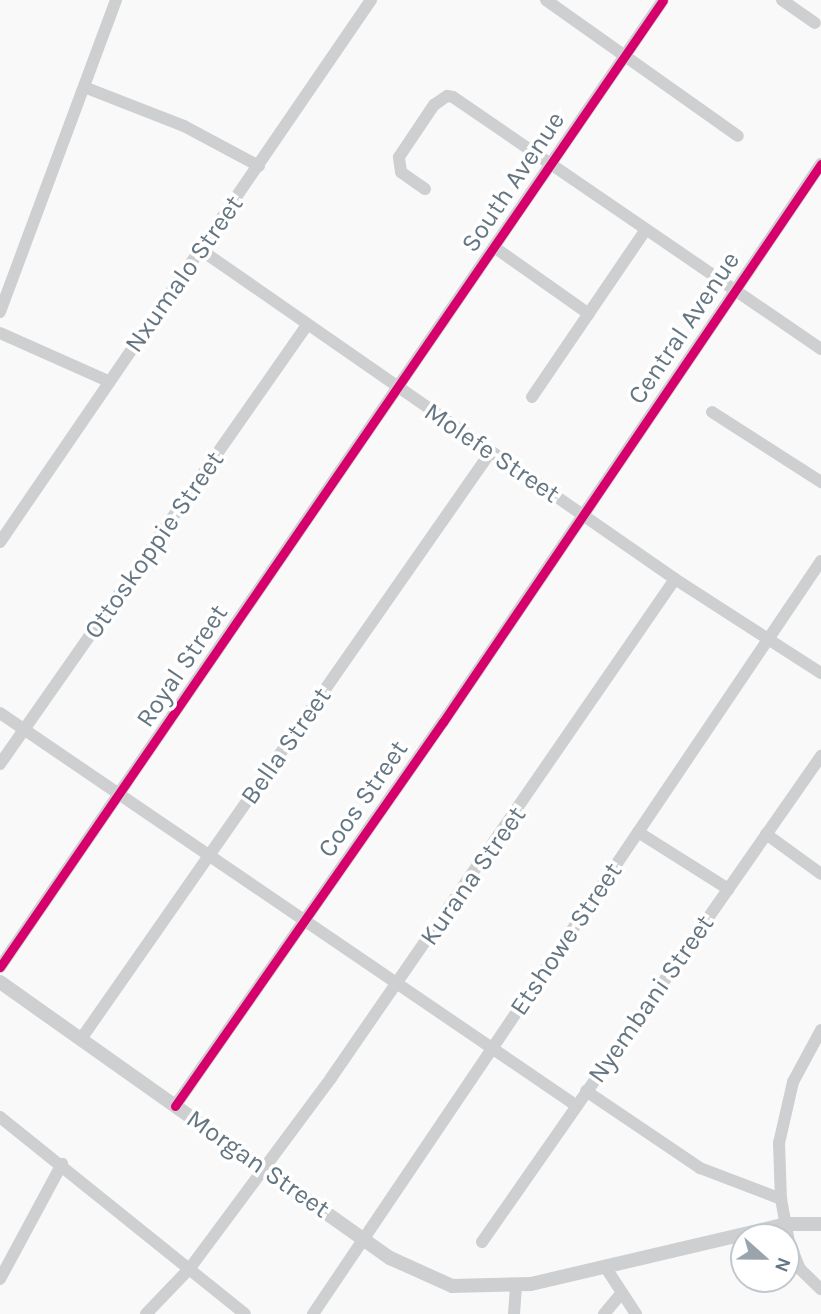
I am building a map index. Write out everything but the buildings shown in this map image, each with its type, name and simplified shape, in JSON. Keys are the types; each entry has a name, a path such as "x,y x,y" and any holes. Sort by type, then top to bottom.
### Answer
{"street":[{"path":"545,0 624,59 738,136"},
{"name":"South Avenue","path":"397,388 663,0"},
{"path":"782,0 816,23"},
{"path":"0,312 84,87 112,1"},
{"name":"Nxumalo Street","path":"0,542 368,1"},
{"name":"Nxumalo Street","path":"84,87 184,126 258,166"},
{"path":"425,188 401,172 398,162 434,105 447,96 464,103 645,231 821,349"},
{"name":"Central Avenue","path":"583,515 821,164"},
{"path":"532,397 645,231"},
{"path":"494,247 589,313"},
{"name":"Molefe Street","path":"201,250 490,453 675,579 821,673"},
{"name":"Ottoskoppie Street","path":"0,764 307,325"},
{"name":"Nxumalo Street","path":"0,333 110,382"},
{"name":"Royal Street","path":"0,967 397,388"},
{"path":"712,412 821,482"},
{"name":"Bella Street","path":"81,1039 490,453"},
{"name":"Coos Street","path":"175,1105 583,515"},
{"name":"Etshowe Street","path":"313,1314 821,562"},
{"name":"Kurana Street","path":"146,1314 190,1268 265,1169 397,985 675,579"},
{"path":"0,713 491,1051 577,1105"},
{"name":"Nyembani Street","path":"482,1242 821,756"},
{"path":"638,832 728,889"},
{"path":"766,834 821,874"},
{"name":"Morgan Street","path":"0,982 404,1266 452,1286 516,1286"},
{"path":"786,1223 780,1199 779,1143 786,1104 805,1054 821,1030"},
{"path":"586,1091 700,1168 780,1199"},
{"path":"0,1116 245,1314"},
{"path":"0,1279 62,1164"},
{"path":"800,1224 821,1224"},
{"path":"513,1314 516,1286 606,1268 730,1238"},
{"path":"800,1265 821,1289"},
{"path":"606,1268 620,1295 636,1314"},
{"path":"604,1314 620,1295"}],"cycle path":[{"path":"0,967 663,0"},
{"path":"175,1106 443,722 821,164"}]}
